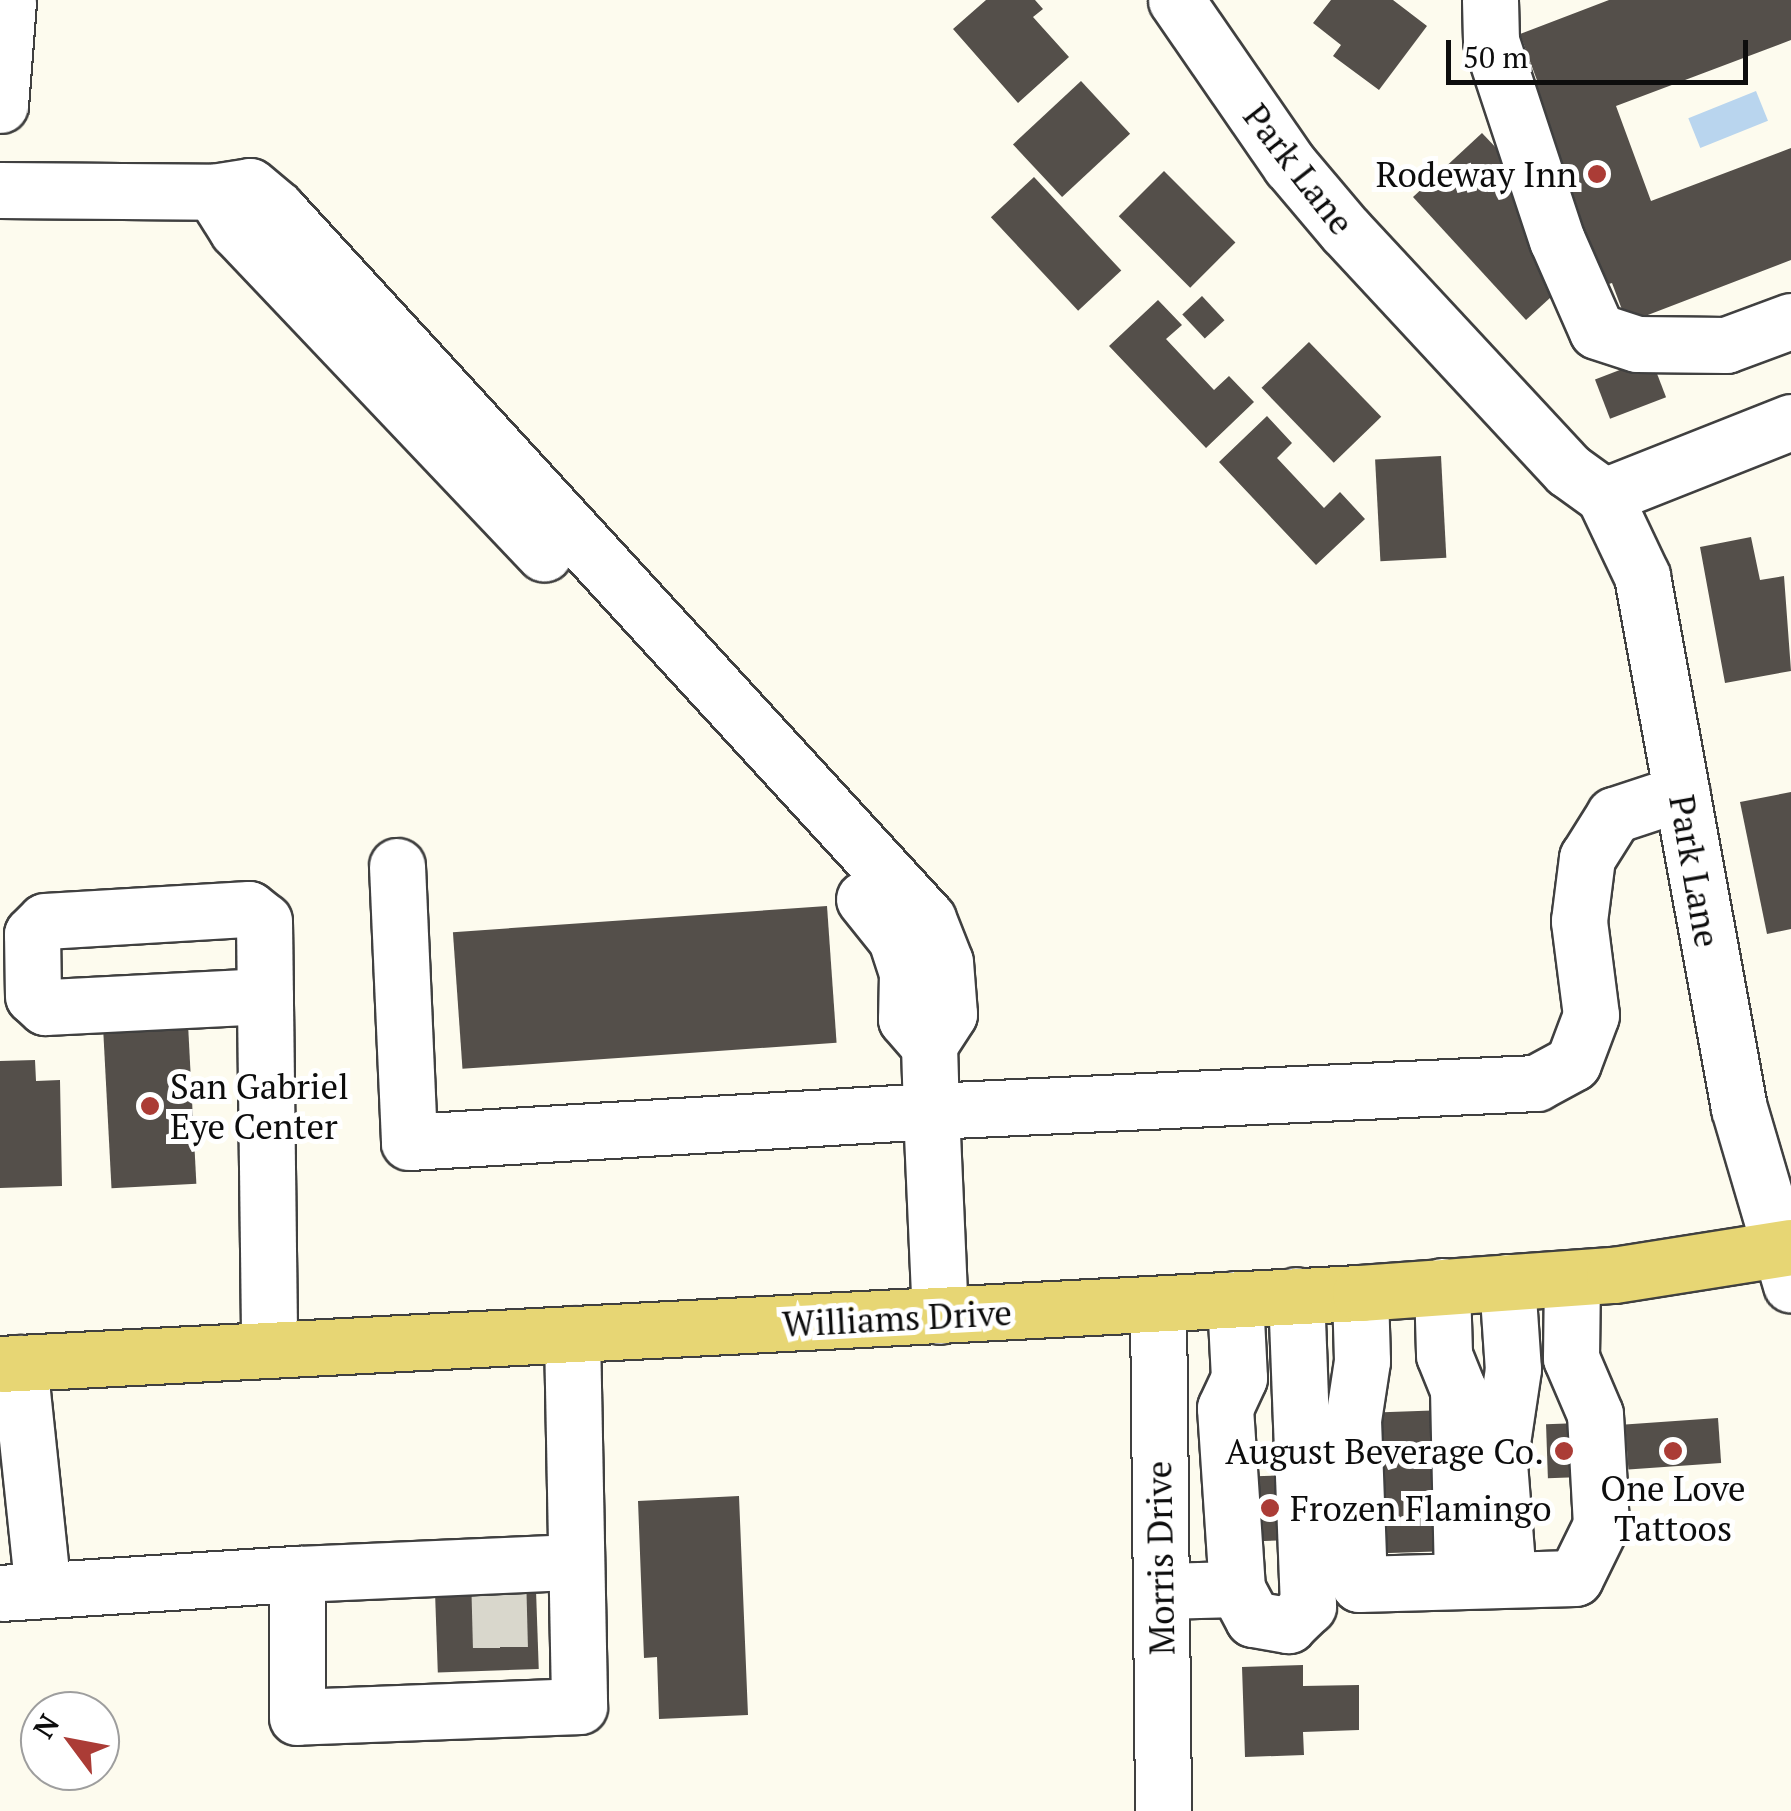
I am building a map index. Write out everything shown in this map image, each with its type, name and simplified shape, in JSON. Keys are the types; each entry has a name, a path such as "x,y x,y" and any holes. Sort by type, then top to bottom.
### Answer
{"main road":[{"name":"Williams Drive","path":"9,1363 1360,1294 1788,1260"}],"street":[{"path":"0,105 8,0"},
{"name":"Park Lane","path":"1176,0 1290,165 1345,230 1568,470 1604,496 1642,576 1739,1108 1788,1260"},
{"path":"1490,0 1491,41 1557,240 1597,331 1637,344 1726,345 1791,321"},
{"path":"0,190 213,192 250,186 264,198 449,424 855,863 928,918 945,962 949,1014 929,1045 940,1316"},
{"path":"1604,496 1788,435"},
{"path":"397,866 409,1142 931,1111 1536,1082 1573,1063 1591,1015 1580,921 1587,858 1614,816 1681,793"},
{"path":"265,996 269,1350"},
{"path":"1360,1294 1362,1360 1353,1420 1359,1584 1575,1578 1601,1525 1595,1414 1571,1358 1572,1278"},
{"path":"1485,1580 1513,1369 1507,1282"},
{"path":"1442,1286 1444,1355 1458,1389 1485,1580"},
{"path":"1234,1299 1239,1378 1225,1408 1237,1590 1253,1619 1288,1626 1308,1606 1296,1295"},
{"name":"Morris Drive","path":"1158,1304 1163,1811"},
{"path":"297,1574 297,1718 501,1690 579,1706 572,1334"},
{"path":"1362,1360 1444,1355"},
{"path":"9,1363 22,1592 297,1574 499,1579 576,1562"},
{"path":"1160,1591 1237,1590"}],"water":[{"path":"1756,91 1768,121 1700,148 1688,118"}],"building":[{"path":"986,0 1035,0 1043,9 1033,17 1069,57 1018,103 953,29"},
{"path":"1331,0 1393,0 1427,26 1379,90 1333,56 1341,45 1313,23"},
{"name":"Rodeway Inn","path":"1609,0 1791,0 1791,40 1616,106 1651,201 1791,148 1791,260 1627,323 1612,283 1596,288 1521,89 1538,83 1520,34"},
{"path":"1081,81 1130,134 1062,197 1013,144"},
{"path":"1482,133 1500,152 1551,297 1526,320 1413,197"},
{"path":"1164,171 1235,242 1190,288 1119,216"},
{"path":"1034,177 1121,271 1078,311 991,217"},
{"path":"1202,296 1225,320 1205,339 1182,314"},
{"path":"1158,300 1182,325 1166,339 1214,390 1229,376 1254,402 1206,448 1109,346"},
{"path":"1309,342 1381,417 1334,463 1262,388"},
{"path":"1651,358 1666,397 1610,419 1595,380"},
{"path":"1267,416 1292,443 1277,458 1324,508 1340,492 1365,519 1316,565 1219,462"},
{"path":"1441,456 1446,558 1380,561 1375,459"},
{"path":"1751,537 1760,580 1784,576 1791,671 1725,683 1700,547"},
{"path":"1791,792 1791,929 1767,934 1740,802"},
{"path":"827,906 837,1043 462,1069 453,932"},
{"name":"San Gabriel Eye Center","path":"188,1024 196,1184 111,1188 103,1028"},
{"path":"35,1060 36,1081 60,1080 62,1186 0,1188 0,1061"},
{"path":"1446,1410 1451,1551 1374,1554 1369,1413"},
{"name":"One Love Tattoos","path":"1718,1418 1721,1463 1628,1469 1625,1424"},
{"name":"August Beverage Co.","path":"1580,1423 1582,1477 1548,1478 1546,1424"},
{"name":"Frozen Flamingo","path":"1290,1475 1292,1540 1249,1541 1247,1477"},
{"path":"739,1496 748,1715 659,1719 657,1657 644,1658 638,1501"},
{"path":"536,1590 539,1669 438,1672 435,1594"},
{"path":"1303,1665 1303,1686 1359,1685 1359,1730 1303,1732 1304,1755 1245,1757 1242,1667"}],"tunnel":[{"path":"499,1592 501,1670"}],"place":[{"name":"Rodeway Inn","path":"1597,174"},
{"name":"San Gabriel Eye Center","path":"150,1106"},
{"name":"August Beverage Co.","path":"1564,1451"},
{"name":"One Love Tattoos","path":"1673,1451"},
{"name":"Frozen Flamingo","path":"1270,1508"}]}
